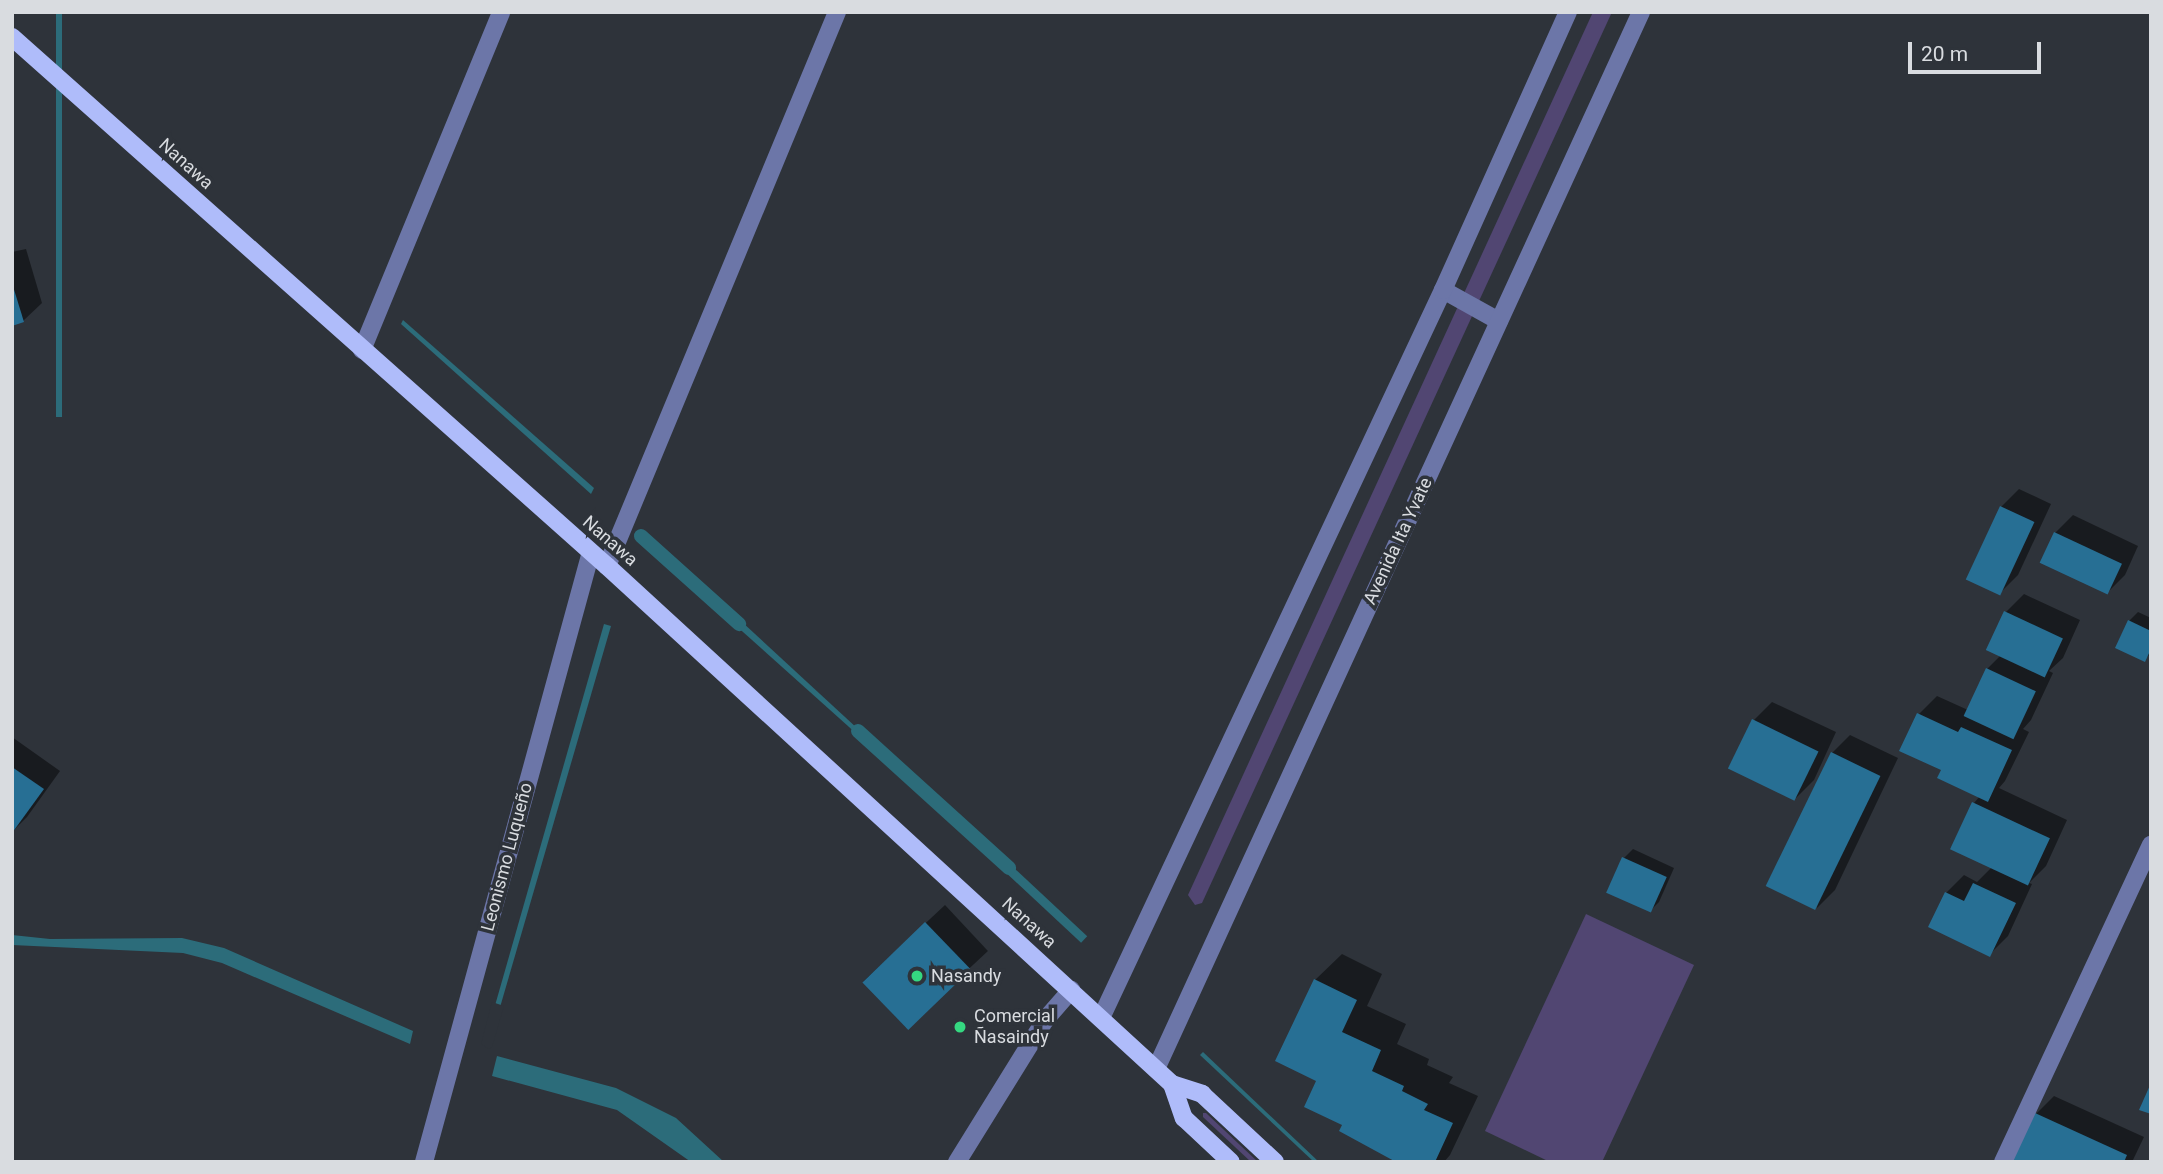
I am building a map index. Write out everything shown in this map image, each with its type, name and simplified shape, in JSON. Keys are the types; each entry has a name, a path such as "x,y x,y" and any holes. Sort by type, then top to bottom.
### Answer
{"main road":[{"name":"Nanawa","path":"12,37 607,566 1172,1084 1202,1094 1275,1162"},
{"name":"Nanawa","path":"1172,1084 1184,1118 1230,1162"}],"street":[{"path":"362,350 501,12"},
{"path":"607,566 837,12"},
{"path":"1101,1018 1443,290 1568,12"},
{"name":"Avenida Ita Yvate","path":"1156,1069 1641,12"},
{"path":"1443,290 1499,321"},
{"name":"Leonismo Luqueño","path":"424,1162 591,552"},
{"path":"2003,1162 2151,845"},
{"path":"957,1162 1045,1020 1071,990"}],"shaded area":[{"path":"1593,12 1612,12 1202,903 1195,905 1188,895"},
{"path":"1586,914 1694,965 1602,1162 1550,1162 1485,1131"},
{"path":"1203,1113 1258,1162 1251,1162 1203,1117"}],"water":[{"path":"56,12 62,12 62,417 56,417"},
{"path":"403,320 594,488 591,494 401,324"},
{"path":"729,610 871,741 868,744 724,615"},
{"path":"604,624 611,626 489,1045 484,1044"},
{"path":"998,853 1087,936 1081,943 992,860"},
{"path":"12,935 50,939 182,938 224,948 413,1031 410,1044 222,963 183,953 12,945"},
{"path":"1203,1052 1319,1162 1314,1162 1200,1055"},
{"path":"497,1056 616,1088 676,1118 724,1162 691,1162 617,1110 492,1076"}],"pier":[{"path":"492,1002 504,1006 492,1047 489,1049 481,1044"}],"building":[{"path":"12,283 24,322 12,326"},
{"path":"2000,506 2034,522 2000,595 1966,579"},
{"path":"2054,532 2122,564 2108,595 2040,563"},
{"path":"2004,611 2063,638 2045,677 1986,650"},
{"path":"2128,620 2151,631 2151,649 2145,662 2115,648"},
{"path":"1986,668 2036,691 2013,739 1964,716"},
{"path":"1917,713 1958,732 1961,727 2012,750 1988,802 1937,778 1941,770 1899,751"},
{"path":"1752,719 1819,751 1794,801 1728,768"},
{"path":"1831,752 1880,776 1815,910 1766,886"},
{"path":"12,767 44,789 12,833"},
{"path":"1972,802 2050,838 2028,885 1950,849"},
{"path":"1622,857 1667,877 1651,913 1606,893"},
{"path":"1973,883 2016,903 1990,957 1928,927 1945,892 1964,901"},
{"name":"Nasandy","path":"925,922 971,969 908,1030 862,982"},
{"path":"1314,979 1357,1000 1342,1032 1381,1050 1372,1071 1404,1086 1402,1091 1428,1104 1424,1110 1453,1123 1435,1162 1396,1162 1339,1131 1342,1125 1304,1107 1316,1081 1275,1061"},
{"path":"2151,1083 2151,1114 2139,1110"},
{"path":"2035,1113 2127,1155 2124,1162 2012,1162"}],"waterway":[{"path":"641,536 739,624"},
{"path":"858,731 1009,868"}],"place":[{"name":"Nasandy","path":"917,976"},
{"name":"Comercial Ñasaindy","path":"960,1027"}]}
